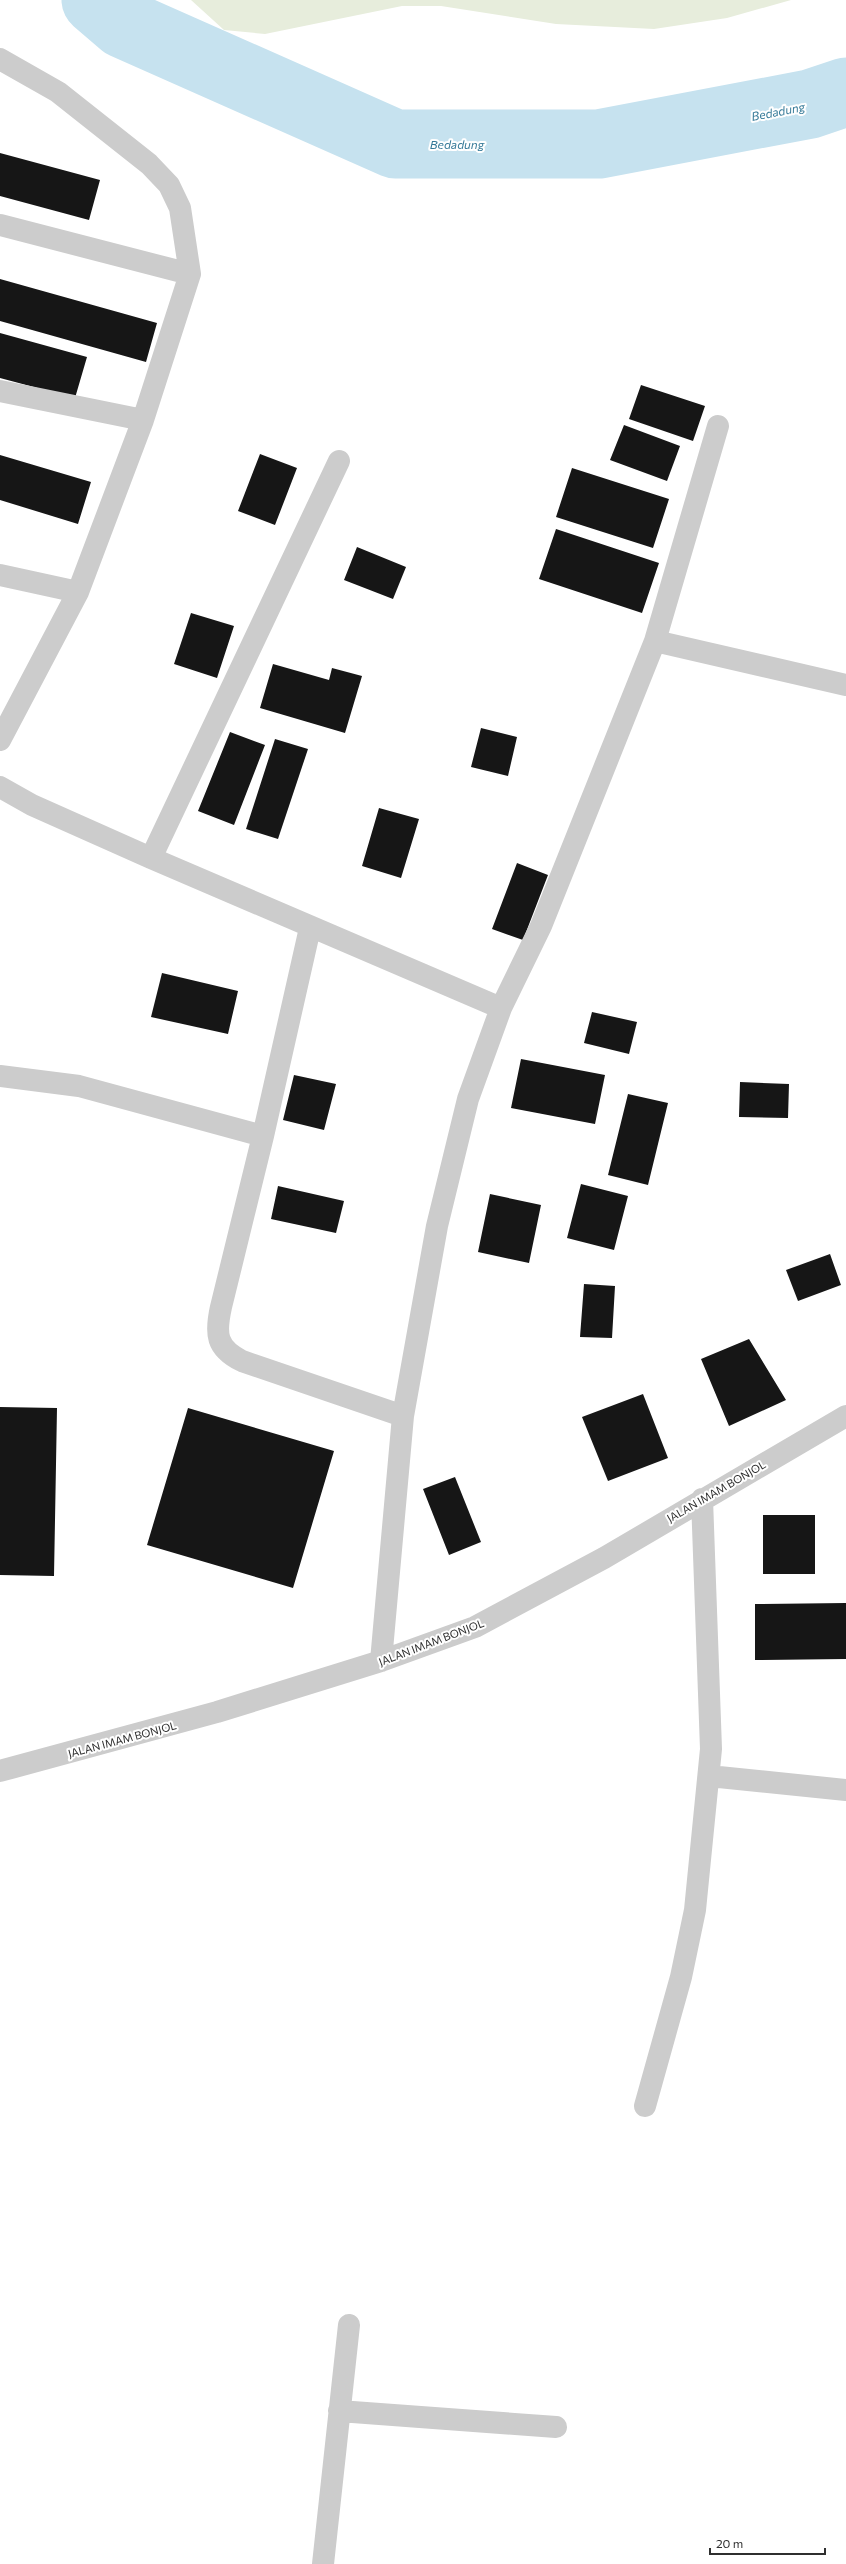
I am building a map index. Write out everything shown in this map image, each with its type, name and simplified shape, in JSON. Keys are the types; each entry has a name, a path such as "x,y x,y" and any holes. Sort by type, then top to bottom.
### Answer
{"street":[{"path":"0,59 58,92 149,164 169,185 180,208 190,274 143,420 78,592 0,740"},
{"path":"0,225 190,274"},
{"path":"0,391 143,420"},
{"path":"381,1661 404,1416 437,1226 468,1099 501,1008 541,926 655,642 718,426"},
{"path":"151,858 339,460"},
{"path":"0,575 78,592"},
{"path":"655,642 846,685"},
{"path":"0,787 32,805 151,858 310,928 501,1008"},
{"path":"310,928 263,1136 217,1326 221,1344 228,1354 242,1361 404,1416"},
{"path":"0,1076 79,1086 263,1136"},
{"name":"JALAN IMAM BONJOL","path":"0,1771 218,1712 381,1661 475,1627 604,1558 702,1499 846,1416"},
{"path":"645,2106 681,1977 696,1910 709,1776 711,1749 702,1499"},
{"path":"709,1776 846,1790"},
{"path":"323,2564 349,2325"},
{"path":"339,2411 556,2427"}],"green space":[{"path":"191,0 791,0 727,18 654,29 556,24 441,6 402,6 265,34 224,30"}],"building":[{"path":"0,153 100,180 89,220 0,196"},
{"path":"0,279 157,323 146,362 0,321"},
{"path":"0,333 87,357 75,398 0,378"},
{"path":"641,385 705,406 693,441 629,419"},
{"path":"624,425 680,446 667,481 610,460"},
{"path":"260,454 297,468 275,525 238,511"},
{"path":"0,455 91,482 78,524 0,500"},
{"path":"572,468 669,499 653,548 556,517"},
{"path":"556,529 659,563 642,613 539,579"},
{"path":"357,547 406,567 393,599 344,580"},
{"path":"191,613 234,626 217,678 174,664"},
{"path":"273,664 329,680 332,668 362,676 345,733 260,708"},
{"path":"481,728 517,737 508,776 471,767"},
{"path":"230,732 265,745 234,825 198,811"},
{"path":"275,739 308,749 278,839 246,829"},
{"path":"379,808 419,819 401,878 362,866"},
{"path":"517,863 548,875 523,940 492,929"},
{"path":"162,973 238,991 228,1034 151,1017"},
{"path":"592,1012 637,1022 629,1054 584,1043"},
{"path":"521,1059 605,1075 595,1124 511,1108"},
{"path":"294,1075 336,1084 324,1130 283,1120"},
{"path":"740,1082 789,1084 788,1118 739,1117"},
{"path":"628,1094 668,1103 648,1185 608,1175"},
{"path":"581,1184 628,1196 614,1250 567,1238"},
{"path":"278,1186 344,1201 336,1233 271,1219"},
{"path":"490,1194 541,1205 529,1263 478,1252"},
{"path":"830,1254 841,1285 798,1301 786,1270"},
{"path":"584,1284 615,1286 612,1338 580,1337"},
{"path":"749,1339 786,1400 729,1426 701,1359"},
{"path":"643,1394 668,1458 608,1481 582,1417"},
{"path":"0,1407 57,1408 54,1576 0,1575"},
{"path":"188,1408 334,1451 293,1588 147,1545"},
{"path":"455,1477 481,1542 449,1555 423,1489"},
{"path":"763,1515 815,1515 815,1574 763,1574"},
{"path":"846,1603 846,1659 755,1660 755,1604"}],"waterway":[{"name":"Bedadung","path":"96,0 124,24 395,144 599,144 810,104 846,92"}]}
